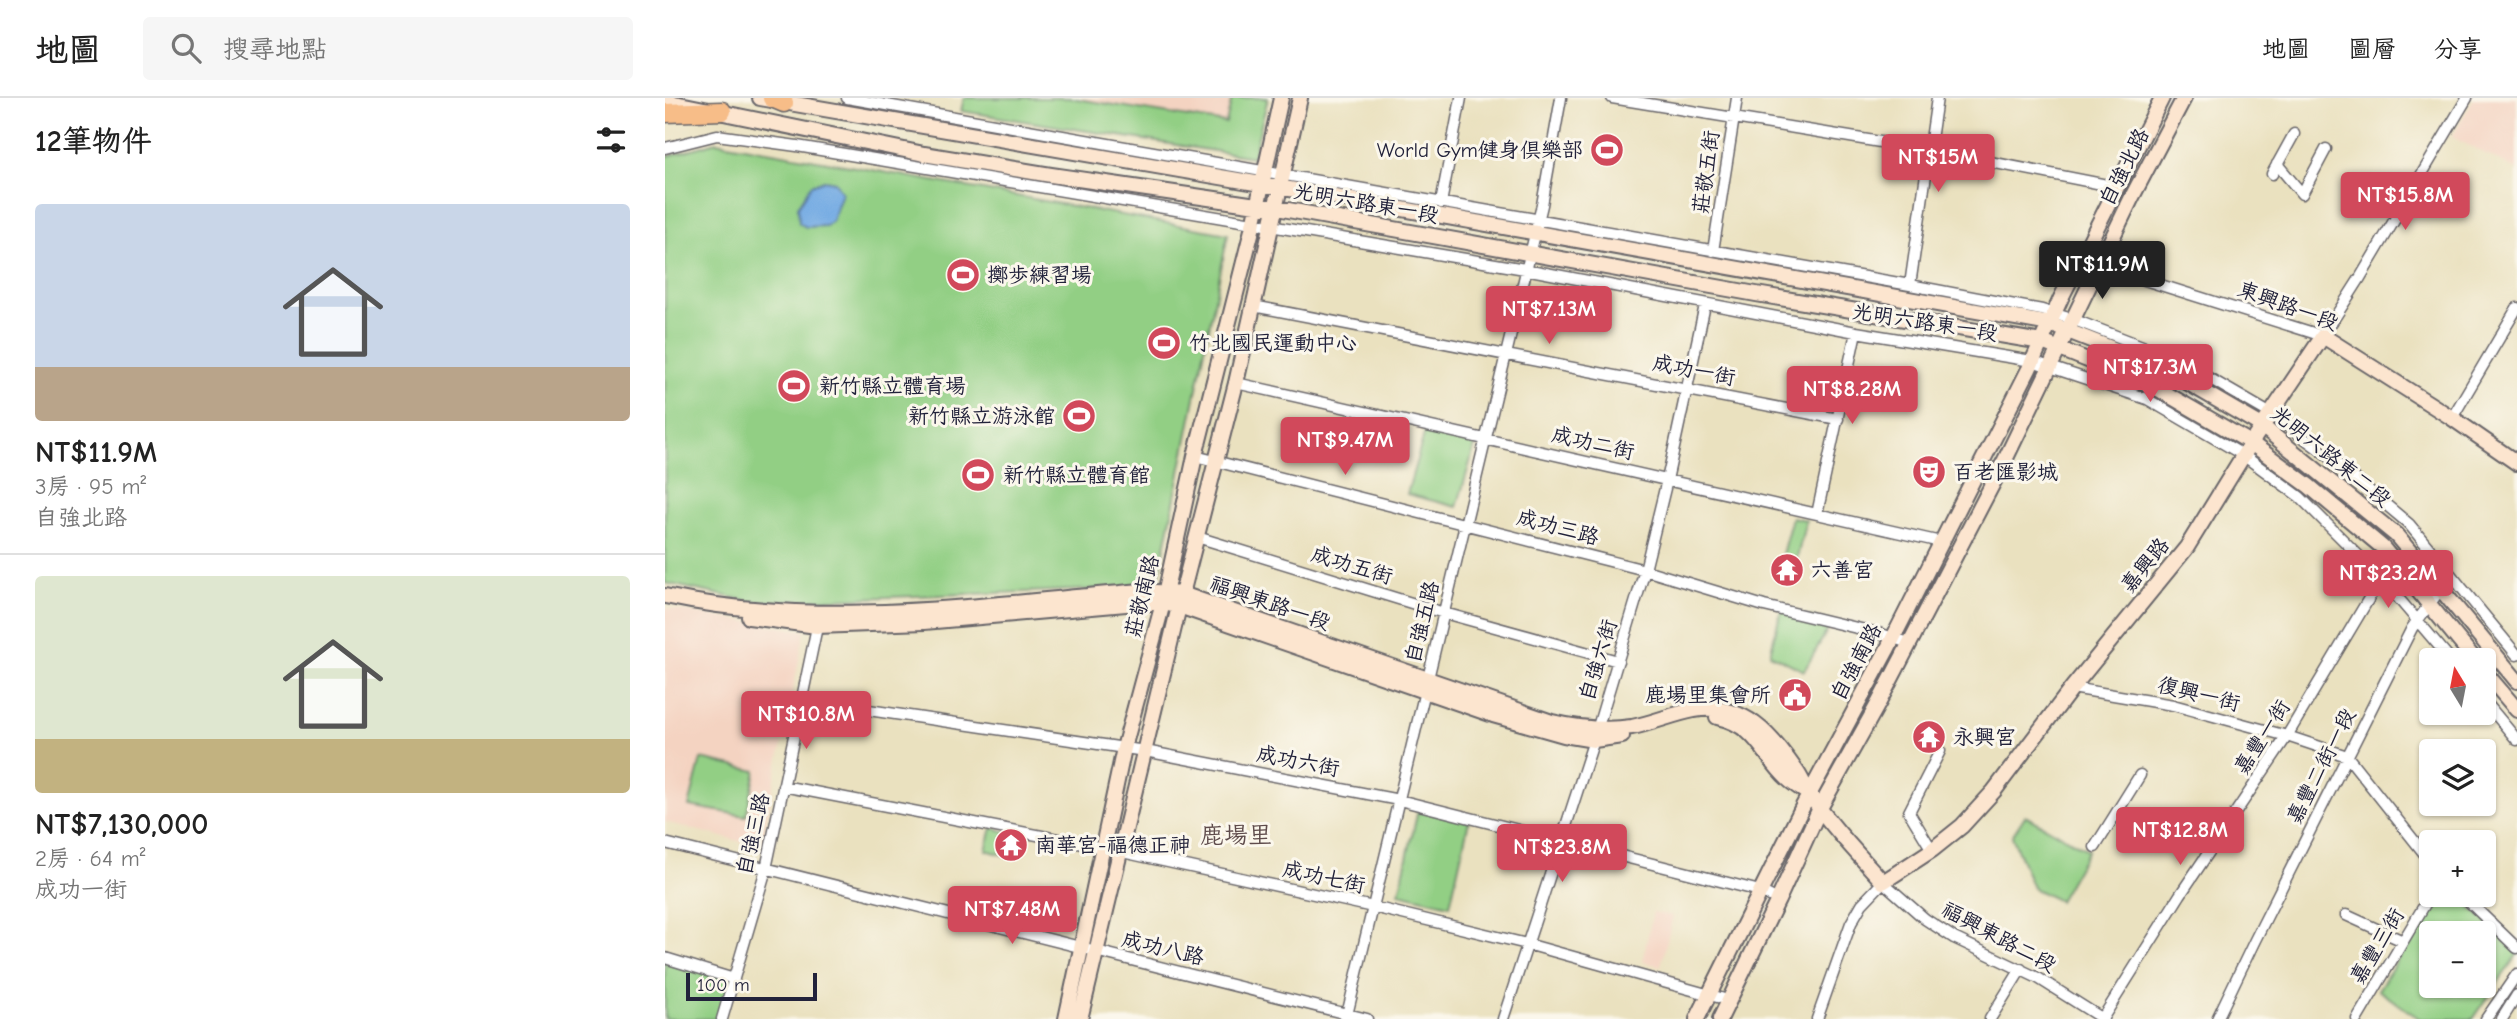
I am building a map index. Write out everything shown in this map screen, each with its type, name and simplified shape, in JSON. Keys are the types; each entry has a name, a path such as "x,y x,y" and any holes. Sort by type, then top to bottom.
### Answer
{"highway":[{"path":"665,113 722,111"}],"main road":[{"name":"光明六路東一段","path":"760,98 1263,177 2052,318 2070,325"},
{"name":"莊敬南路","path":"1080,1019 1104,848 1124,748 1164,597 1281,98"},
{"name":"莊敬南路","path":"1066,1019 1121,851 1180,600 1236,383 1300,98"},
{"name":"自強北路","path":"2052,318 2162,98"},
{"name":"自強北路","path":"2070,325 2131,197 2183,98"},
{"name":"光明六路東一段","path":"665,101 924,154 1051,176 1277,208 2042,342 2058,348"},
{"name":"自強南路","path":"1697,1019 1809,794 1893,638 2052,318"},
{"name":"自強南路","path":"1720,1019 1779,900 1820,808 2005,460 2070,325"},
{"name":"光明六路東二段","path":"2070,325 2267,420 2396,535 2517,681"},
{"name":"東興路一段","path":"2323,336 2517,463"},
{"name":"嘉興路","path":"1883,882 1962,826 1994,791 2072,688 2187,547 2247,449 2323,336"},
{"name":"光明六路東二段","path":"2058,348 2153,386 2247,449 2309,486 2382,547 2465,648"},
{"name":"福興東路一段","path":"665,596 818,620"},
{"name":"福興東路一段","path":"665,604 818,620 924,622 1164,597 1180,600 1427,685 1595,734 1633,727 1678,713 1724,709 1739,713 1770,738 1797,772 1809,794 1883,882"},
{"path":"2496,685 2517,710"}],"street":[{"name":"光明六路東一段","path":"847,98 1263,177"},
{"path":"1441,203 1461,98"},
{"name":"自強五路","path":"1346,1017 1486,438 1535,227 1561,98"},
{"path":"1612,98 1929,150 2117,187"},
{"name":"莊敬五街","path":"1713,251 1737,98"},
{"path":"1910,285 1937,98"},
{"name":"嘉興路","path":"2323,336 2467,98"},
{"path":"2294,134 2275,169 2302,194 2326,149"},
{"name":"光明六路東一段","path":"665,148 717,135 797,146 1525,269 1705,305 2032,360 2049,366"},
{"path":"924,154 950,172"},
{"name":"光明六路東一段","path":"1283,181 1441,203 1535,227 1713,251 1910,285 2052,318"},
{"name":"東興路一段","path":"2100,266 2323,336"},
{"name":"自強六街","path":"1503,1019 1645,570 1705,305"},
{"name":"成功一街","path":"1253,306 1838,419"},
{"path":"2452,418 2517,308"},
{"path":"1817,514 1856,332"},
{"name":"光明六路東二段","path":"2049,366 2147,399 2247,449 2301,497 2381,578 2441,648"},
{"name":"成功二街","path":"1236,383 1941,542"},
{"name":"光明六路東二段","path":"2267,420 2327,455 2409,524 2517,655"},
{"name":"成功三路","path":"1195,456 1466,523 1645,570 1764,606 1909,643"},
{"name":"成功五街","path":"1197,537 1444,613 1618,661"},
{"name":"嘉豐二街一段","path":"2217,1019 2412,628 2451,575"},
{"name":"嘉豐一街","path":"2103,1019 2180,895 2287,736 2381,578"},
{"name":"自強三路","path":"722,1019 766,869 818,620"},
{"name":"復興一街","path":"2072,688 2173,705 2287,736 2347,756"},
{"name":"成功六街","path":"801,700 1145,751 1399,800 1760,891 1779,900"},
{"path":"2496,715 2517,740"},
{"path":"1931,850 1909,812 1940,751"},
{"path":"2347,756 2419,847"},
{"path":"2095,847 2140,775"},
{"name":"成功七街","path":"783,786 1121,851 1373,907 1527,944 1728,1000"},
{"name":"成功八路","path":"665,843 1089,949 1346,1017 1367,1019"},
{"name":"嘉興路","path":"1817,1019 1851,923 1862,904 1883,882"},
{"name":"福興東路二段","path":"1883,882 1934,926 2021,969 2103,1019"},
{"name":"嘉豐三街","path":"2357,1019 2423,907"},
{"path":"2474,907 2517,948"},
{"path":"2346,915 2403,941"},
{"path":"665,958 734,979"},
{"path":"1990,1019 2021,969"},
{"path":"2486,1019 2517,974"},
{"path":"2502,1019 2517,995"}],"shaded area":[{"path":"963,98 1250,98 1239,142 962,101"},
{"path":"2474,98 2517,98 2517,170 2452,137"},
{"path":"665,608 805,631 761,847 665,822"},
{"path":"1653,912 1673,916 1661,966 1642,962"}],"green space":[{"path":"964,98 1071,98 1226,123 1232,98 1268,98 1253,157 961,111"},
{"path":"716,142 1228,234 1157,587 753,602 665,583 665,157"},
{"path":"1425,431 1475,445 1457,507 1407,494"},
{"path":"1792,517 1806,520 1796,562 1781,558"},
{"path":"1781,610 1832,622 1804,671 1770,654"},
{"path":"701,759 756,771 746,816 689,806"},
{"path":"1418,810 1469,821 1450,905 1399,893"},
{"path":"2025,816 2088,850 2059,901 2033,888 2012,836"},
{"path":"992,828 1020,835 1014,858 986,850"},
{"path":"2432,907 2470,907 2485,921 2423,921"},
{"path":"2419,927 2419,998 2487,998 2473,1019 2420,1019 2378,990"},
{"path":"2496,931 2517,950 2517,955 2496,986"},
{"path":"665,958 734,979 722,1019 665,1019"}],"water":[{"path":"824,180 835,182 842,193 832,221 826,226 806,227 799,223 798,207 811,185"}],"place":[{"name":"World Gym健身俱樂部","path":"1607,150"},
{"name":"擲歩練習場","path":"963,275"},
{"name":"竹北國民運動中心","path":"1164,343"},
{"name":"新竹縣立體育場","path":"794,386"},
{"name":"新竹縣立游泳館","path":"1079,416"},
{"name":"百老匯影城","path":"1929,472"},
{"name":"新竹縣立體育館","path":"978,475"},
{"name":"六善宮","path":"1787,570"},
{"name":"鹿場里集會所","path":"1795,695"},
{"name":"永興宮","path":"1929,737"},
{"name":"南華宮-福德正神","path":"1011,845"}],"district":[{"name":"鹿場里","path":"1236,835"}]}
